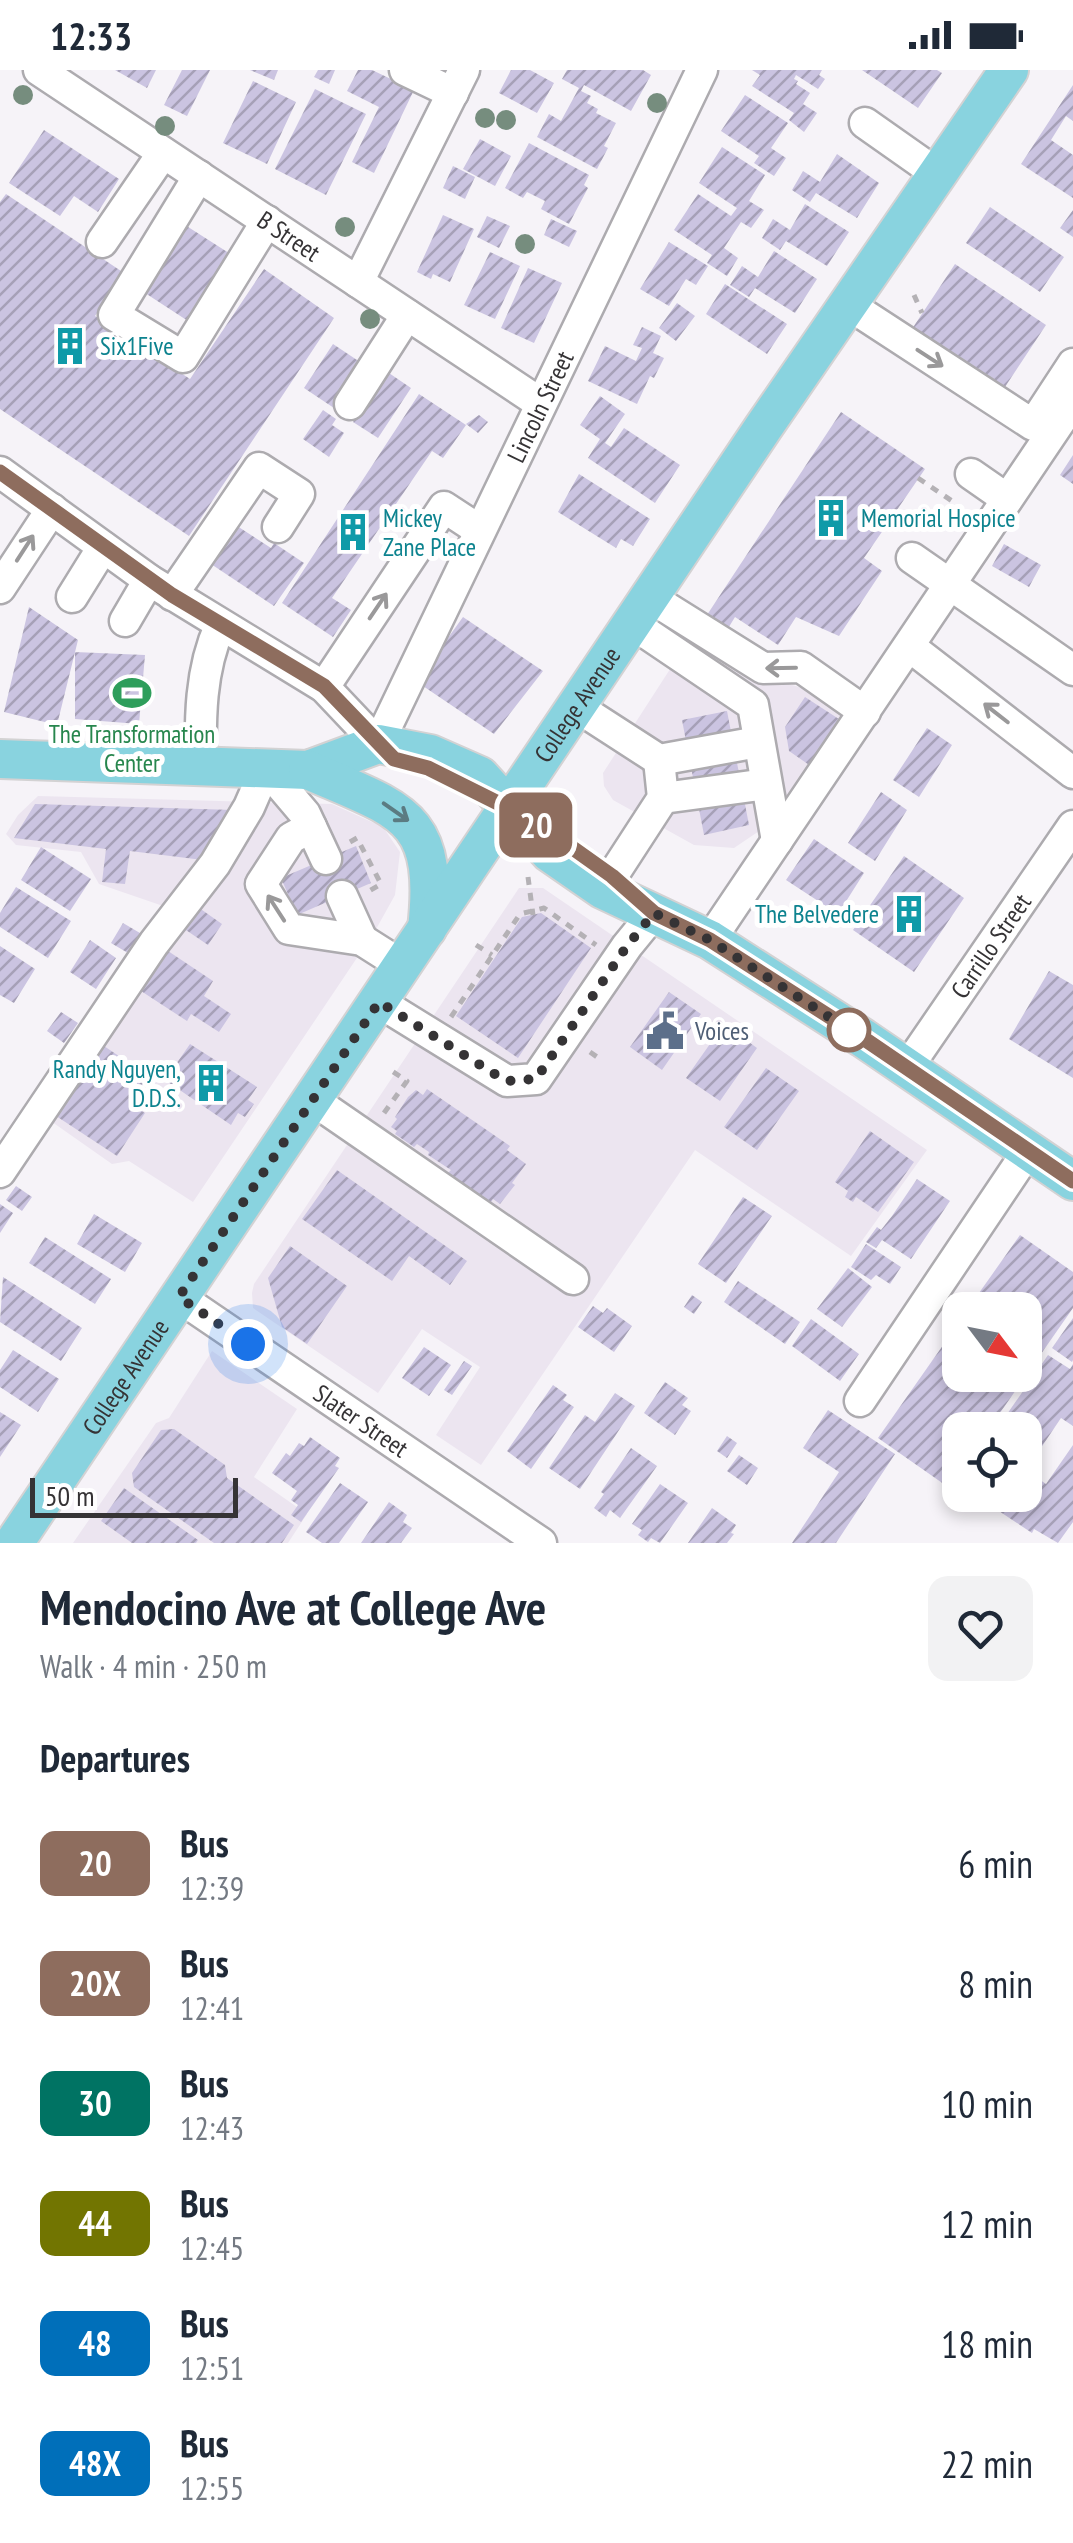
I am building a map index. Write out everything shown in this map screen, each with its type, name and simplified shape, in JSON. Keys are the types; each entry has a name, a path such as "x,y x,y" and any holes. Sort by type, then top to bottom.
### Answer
{"main road":[{"name":"College Avenue","path":"14,1543 1009,70"},
{"path":"308,770 378,744 430,754 480,776 550,853 602,888 710,940 1073,1182"},
{"path":"5,767 308,770 392,807 412,824 424,844 432,886 427,930"},
{"path":"510,809 612,876 654,913"}],"street":[{"name":"B Street","path":"39,70 540,403"},
{"path":"358,282 459,81 405,70"},
{"name":"Lincoln Street","path":"378,744 702,70"},
{"path":"865,123 936,173"},
{"path":"102,242 164,152"},
{"path":"199,176 114,315 183,358 267,222"},
{"path":"848,305 1033,425 1073,364"},
{"path":"350,404 408,315"},
{"path":"710,940 1073,402"},
{"path":"125,621 160,587 258,468 299,494 278,527"},
{"path":"0,472 160,587 324,686 378,744"},
{"path":"970,474 1007,499"},
{"path":"324,686 444,507 479,530"},
{"path":"0,588 52,509"},
{"path":"72,598 103,546"},
{"path":"912,558 1073,670"},
{"path":"642,611 763,668 801,668 865,712"},
{"path":"642,611 754,705 777,841"},
{"path":"201,768 200,730 207,656 220,626"},
{"path":"909,646 1073,773"},
{"path":"577,707 659,760 758,742"},
{"path":"612,876 662,798 659,760"},
{"path":"0,1172 154,943 216,864 266,768 305,814 311,827 336,851"},
{"path":"662,798 766,784"},
{"path":"311,827 291,838 260,884 290,929 362,940 403,966"},
{"name":"Carrillo Street","path":"907,1068 1070,836"},
{"path":"354,890 362,940"},
{"path":"379,1002 506,1081 536,1079 654,913"},
{"path":"313,1100 573,1279"},
{"path":"860,1402 1028,1152"},
{"name":"Slater Street","path":"179,1297 541,1543"}],"path":[{"path":"914,295 922,313"},
{"path":"918,478 952,501"},
{"path":"336,851 358,838 381,884 369,891 354,890"},
{"path":"528,877 533,912"},
{"path":"437,1038 520,914 544,908 595,942 596,949"},
{"path":"476,944 492,954"},
{"path":"380,1120 407,1081 392,1071"}],"shaded area":[{"path":"694,632 765,677 809,690 853,719 783,815 734,848 694,845 613,800 604,786 603,773"},
{"path":"38,796 332,804 383,827 400,852 395,895 375,931 193,1202 129,1161 112,1164 45,1117 166,907 99,884 81,852 16,845 6,834 18,815"},
{"path":"519,888 543,888 927,1150 851,1256 695,1150 481,1465 436,1435 480,1367 422,1329 378,1393 253,1308 252,1293 254,1284"},
{"path":"212,1351 297,1409 254,1477 307,1514 288,1543 73,1543 156,1423 169,1418"}],"building":[{"path":"115,70 156,70 147,88"},
{"path":"182,70 210,70 187,116 164,105"},
{"path":"250,70 278,70 274,80"},
{"path":"318,70 335,70 329,84 314,77"},
{"path":"358,70 372,70 414,90 374,173 352,162 379,107 347,91"},
{"path":"511,70 530,70 554,83 537,113 499,93"},
{"path":"567,70 643,70 651,75 631,111 584,85 581,91 591,96 587,103 598,109 596,113 616,123 597,169 537,137 549,114 561,121 579,88 562,79"},
{"path":"752,70 822,70 819,75 825,79 818,89 796,75 794,79 810,93 803,104 817,113 804,132 789,120 794,113 752,86 760,75"},
{"path":"862,70 937,70 942,73 918,108"},
{"path":"253,81 296,102 267,164 223,143"},
{"path":"1073,85 1073,121 1066,116 1051,140 1073,155 1073,198 1021,164"},
{"path":"315,89 366,114 326,195 275,169"},
{"path":"745,95 788,123 771,148 786,158 774,176 754,163 759,156 721,131"},
{"path":"44,130 119,179 98,212 74,196 60,216 9,183"},
{"path":"480,139 511,156 495,186 463,169"},
{"path":"529,143 589,175 584,185 588,188 569,224 541,209 545,201 527,192 523,198 505,188"},
{"path":"722,147 765,175 749,201 764,210 751,228 741,222 724,248 738,258 727,276 707,263 712,255 674,230 698,194 731,216 737,208 699,183"},
{"path":"837,154 879,183 857,218 816,193 810,202 792,190 803,171 820,182"},
{"path":"453,166 475,177 465,199 443,188"},
{"name":"Six1Five","path":"6,194 124,273 95,316 190,379 264,269 334,318 189,536 0,409 0,202"},
{"path":"805,204 849,232 827,266 786,241 780,250 762,238 773,219 790,230"},
{"path":"990,207 1064,257 1040,292 966,243"},
{"path":"1073,210 1073,237 1060,228"},
{"path":"443,215 474,229 450,282 417,272"},
{"path":"487,216 510,226 499,248 477,237"},
{"path":"551,219 577,231 569,247 544,235"},
{"path":"185,225 232,255 188,321 142,291"},
{"path":"669,242 708,266 696,285 686,279 669,306 640,289"},
{"path":"774,251 817,279 795,313 755,288 749,297 730,285 742,266 758,277"},
{"path":"490,252 520,266 495,319 464,305"},
{"path":"955,264 1046,325 997,399 906,338"},
{"path":"528,268 562,283 534,343 501,328"},
{"path":"725,284 787,324 767,354 706,314"},
{"path":"677,303 695,316 676,341 659,328"},
{"path":"642,327 661,336 653,353 664,358 637,404 588,381 605,346 636,361 642,348 633,345"},
{"path":"333,344 363,364 334,408 304,388"},
{"path":"386,371 411,388 378,438 353,422"},
{"name":"Mickey Zane Place","path":"419,394 466,425 443,458 432,451 332,598 351,610 333,637 282,603"},
{"path":"600,396 625,414 605,443 611,447 624,428 680,465 655,503 588,458 600,439 580,425"},
{"path":"323,410 336,419 332,425 344,433 329,457 303,439"},
{"name":"Memorial Hospice","path":"841,412 925,469 864,558 882,571 839,636 796,617 778,645 735,617 724,635 703,621"},
{"path":"479,415 488,422 478,433 466,424"},
{"path":"1073,455 1073,484 1060,475"},
{"path":"579,474 650,519 633,546 621,539 616,548 558,512"},
{"path":"234,524 304,563 274,606 208,562"},
{"path":"1004,544 1041,565 1029,587 992,566"},
{"path":"29,607 78,640 57,725 4,712"},
{"path":"463,617 543,671 494,734 423,686 445,642"},
{"path":"75,652 145,655 139,724 75,719"},
{"path":"805,697 845,723 815,769 789,751 785,727"},
{"path":"727,711 749,825 704,835 682,720"},
{"path":"927,728 952,745 919,797 893,780"},
{"path":"881,792 907,810 875,861 848,843"},
{"path":"35,804 234,810 211,861 130,851 125,884 102,882 106,849 14,838"},
{"path":"814,839 864,873 838,914 786,880"},
{"path":"356,846 371,883 297,915 281,878"},
{"path":"41,847 91,879 70,911 21,880"},
{"name":"The Belvedere","path":"904,856 964,898 914,972 853,930"},
{"path":"16,887 71,921 48,958 0,927 0,913"},
{"path":"195,905 222,924 208,945 180,926"},
{"path":"541,913 591,948 518,1058 456,1016 522,917"},
{"path":"123,923 145,936 133,956 111,943"},
{"path":"90,940 116,958 96,989 70,972"},
{"path":"0,946 35,969 14,1003 0,995"},
{"path":"168,951 213,981 204,996 231,1014 219,1032 191,1014 187,1021 141,991"},
{"path":"1049,971 1073,985 1073,1078 1009,1039"},
{"name":"Voices","path":"669,992 701,1014 662,1070 630,1047"},
{"path":"61,1012 78,1023 64,1043 47,1031"},
{"path":"724,1024 757,1048 720,1101 686,1078"},
{"path":"98,1042 156,1081 138,1109 145,1113 117,1156 50,1112"},
{"name":"Randy Nguyen, D.D.S.","path":"190,1044 257,1087 248,1100 254,1104 245,1117 238,1113 231,1125 165,1080"},
{"path":"766,1068 799,1091 757,1150 724,1127"},
{"path":"427,1089 510,1146 507,1150 526,1164 500,1204 493,1199 490,1204 447,1174 451,1170 429,1152 395,1134 397,1131 391,1127 408,1097 416,1090 423,1095"},
{"path":"870,1131 914,1162 878,1212 856,1197 853,1202 845,1197 848,1191 835,1182"},
{"path":"337,1170 467,1261 450,1285 409,1256 392,1281 302,1219"},
{"path":"917,1179 950,1201 911,1259 882,1240 876,1248 866,1242 877,1227 881,1230"},
{"path":"16,1186 32,1197 22,1211 6,1200"},
{"path":"743,1197 772,1216 726,1283 698,1264"},
{"path":"0,1204 13,1213 0,1233"},
{"path":"94,1214 142,1243 125,1272 77,1244"},
{"path":"1020,1235 1073,1272 1073,1308 1042,1352 1042,1292 980,1292"},
{"path":"45,1237 111,1279 95,1304 29,1263"},
{"path":"866,1244 901,1267 890,1284 876,1275 871,1280 851,1267"},
{"path":"290,1246 347,1286 307,1344 282,1327 268,1278"},
{"path":"848,1268 872,1287 842,1327 817,1309"},
{"path":"3,1277 82,1328 61,1361 0,1322"},
{"path":"738,1281 800,1322 785,1344 724,1302"},
{"path":"692,1295 702,1302 694,1314 684,1307"},
{"path":"593,1306 603,1313 607,1308 632,1326 614,1352 578,1327"},
{"path":"1073,1318 1073,1360 1072,1362 1052,1348"},
{"path":"811,1319 859,1354 840,1381 792,1346"},
{"path":"424,1347 451,1365 429,1396 402,1378"},
{"path":"942,1347 942,1392 1014,1392 1001,1412 942,1412 942,1483 878,1438"},
{"path":"13,1350 59,1379 38,1412 0,1387 0,1370"},
{"path":"1048,1355 1070,1369 1073,1364 1073,1426 1061,1418 1042,1446 1042,1412 1008,1412 1022,1392 1042,1392 1042,1364"},
{"path":"464,1361 472,1366 452,1395 444,1390"},
{"path":"665,1382 688,1398 682,1405 691,1411 675,1435 644,1413"},
{"path":"553,1385 567,1395 563,1400 574,1407 531,1469 507,1451"},
{"path":"615,1393 635,1406 580,1489 549,1468 585,1415 595,1422"},
{"path":"828,1410 895,1454 836,1543 792,1543 839,1472 803,1448"},
{"path":"0,1412 21,1425 0,1457"},
{"path":"174,1429 225,1465 227,1478 294,1525 282,1543 214,1543 134,1487 132,1473 161,1430"},
{"path":"727,1436 737,1443 727,1458 717,1451"},
{"path":"310,1437 340,1458 335,1466 339,1468 301,1522 291,1515 298,1505 291,1500 297,1491 272,1473 286,1453 290,1456 299,1443 304,1446"},
{"path":"1073,1445 1073,1522 1058,1543 1034,1529 1032,1533 1000,1512 1042,1512 1042,1481 1046,1484"},
{"path":"631,1448 657,1466 620,1518 610,1510 606,1517 594,1508"},
{"path":"739,1455 758,1468 747,1485 727,1471"},
{"path":"340,1483 368,1502 339,1543 322,1543 306,1532"},
{"path":"660,1484 688,1503 660,1543 651,1538 648,1542 638,1535 642,1530 632,1524"},
{"path":"124,1488 198,1540 196,1543 132,1543 101,1521"},
{"path":"389,1502 407,1515 403,1522 412,1528 401,1543 361,1543"},
{"path":"712,1508 736,1525 731,1533 734,1534 727,1543 688,1543"}],"bus line":[{"name":"20","path":"0,472 148,580 324,686 394,759 428,768 560,839 612,876 654,913 710,940 1073,1181"}],"place":[{"name":"Six1Five","path":"70,346"},
{"name":"Memorial Hospice","path":"831,518"},
{"name":"Mickey Zane Place","path":"353,532"},
{"name":"The Transformation Center","path":"132,693"},
{"name":"The Belvedere","path":"909,914"},
{"name":"Voices","path":"665,1031"},
{"name":"Randy Nguyen, D.D.S.","path":"211,1083"}],"route":[{"path":"248,1344 179,1297 379,1002 506,1081 536,1079 654,913 710,940 849,1030"}]}
